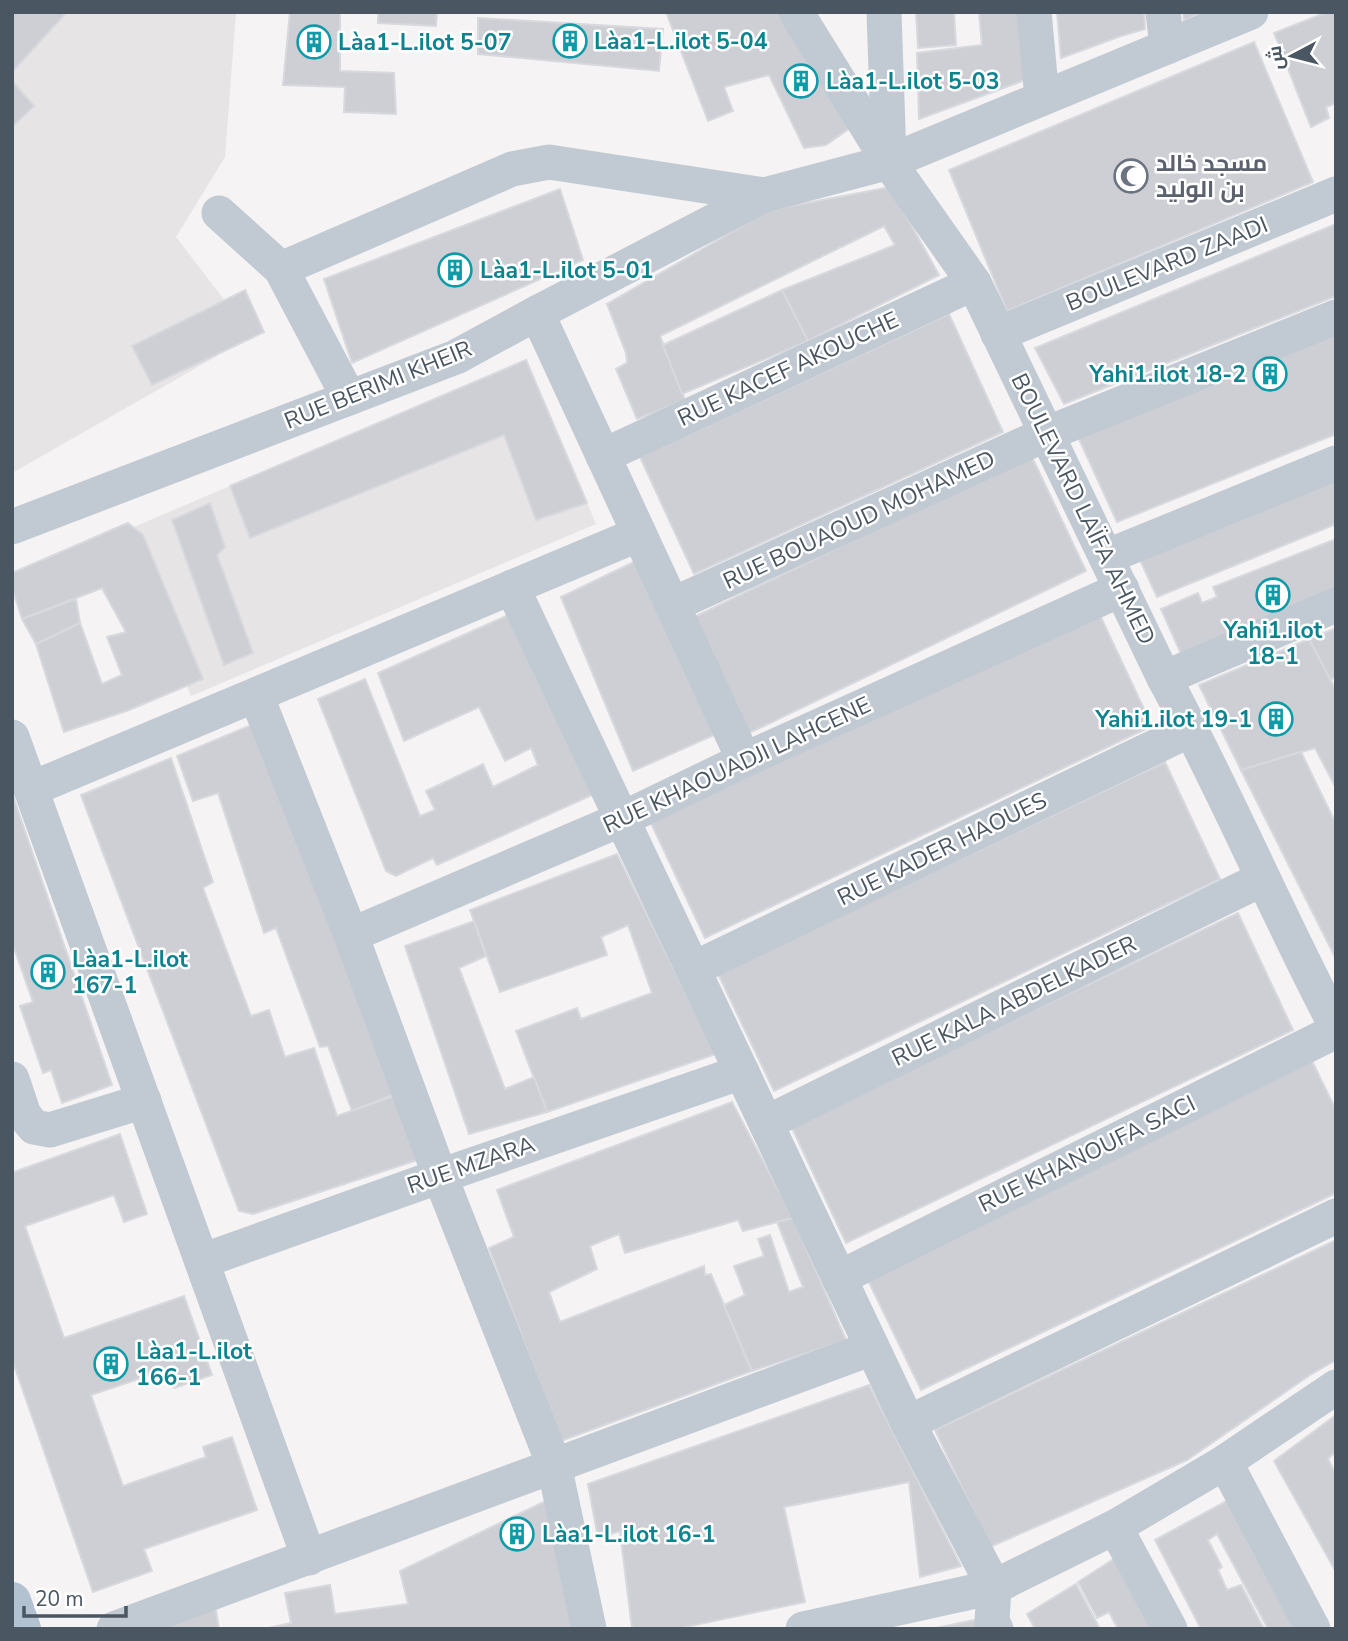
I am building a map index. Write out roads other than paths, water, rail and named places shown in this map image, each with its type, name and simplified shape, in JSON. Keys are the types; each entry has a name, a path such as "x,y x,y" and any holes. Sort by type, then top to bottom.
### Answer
{"main road":[{"path":"12,1601 22,1629"}],"street":[{"name":"BOULEVARD LAÏFA AHMED","path":"796,12 889,162 974,283 1336,1028"},
{"path":"884,12 889,162"},
{"path":"1034,12 1042,98"},
{"path":"1163,12 1167,47"},
{"name":"RUE BERIMI KHEIR","path":"12,527 456,357 764,195 889,162 1251,12"},
{"path":"281,269 512,169 549,162 764,195"},
{"name":"BOULEVARD ZAADI","path":"998,334 1336,194"},
{"path":"219,213 281,269 349,398"},
{"name":"RUE KACEF AKOUCHE","path":"603,456 974,283"},
{"path":"537,313 744,760"},
{"name":"RUE BOUAOUD MOHAMED","path":"672,605 1046,434 1336,317"},
{"path":"1106,557 1336,463"},
{"path":"31,789 639,534"},
{"path":"512,587 908,1423 994,1587 992,1622 996,1629"},
{"name":"RUE KHAOUADJI LAHCENE","path":"351,935 622,819 744,760 1122,589"},
{"path":"1164,678 1336,605"},
{"path":"256,695 554,1465 589,1629"},
{"name":"RUE KADER HAOUES","path":"693,969 1192,729"},
{"path":"12,737 309,1558"},
{"name":"RUE KALA ABDELKADER","path":"766,1123 1262,879"},
{"name":"RUE KHANOUFA SACI","path":"839,1278 1336,1028"},
{"name":"RUE MZARA","path":"202,1261 742,1072"},
{"path":"12,1079 24,1115 34,1127 50,1130 144,1101"},
{"path":"908,1423 1336,1216"},
{"path":"114,1629 872,1348"},
{"path":"803,1629 994,1587 1115,1527 1225,1462 1336,1387"},
{"path":"1225,1462 1313,1629"},
{"path":"1115,1527 1170,1629"}],"place":[{"name":"Làa1-L.ilot 5-04","path":"570,41"},
{"name":"Làa1-L.ilot 5-07","path":"314,42"},
{"name":"Làa1-L.ilot 5-03","path":"801,81"},
{"name":"مسجد خالد بن الوليد","path":"1131,176"},
{"name":"Làa1-L.ilot 5-01","path":"455,270"},
{"name":"Yahi1.ilot 18-2","path":"1270,374"},
{"name":"Yahi1.ilot 18-1","path":"1273,595"},
{"name":"Yahi1.ilot 19-1","path":"1276,719"},
{"name":"Làa1-L.ilot 167-1","path":"48,972"},
{"name":"Làa1-L.ilot 166-1","path":"111,1364"},
{"name":"Làa1-L.ilot 16-1","path":"517,1534"}]}
